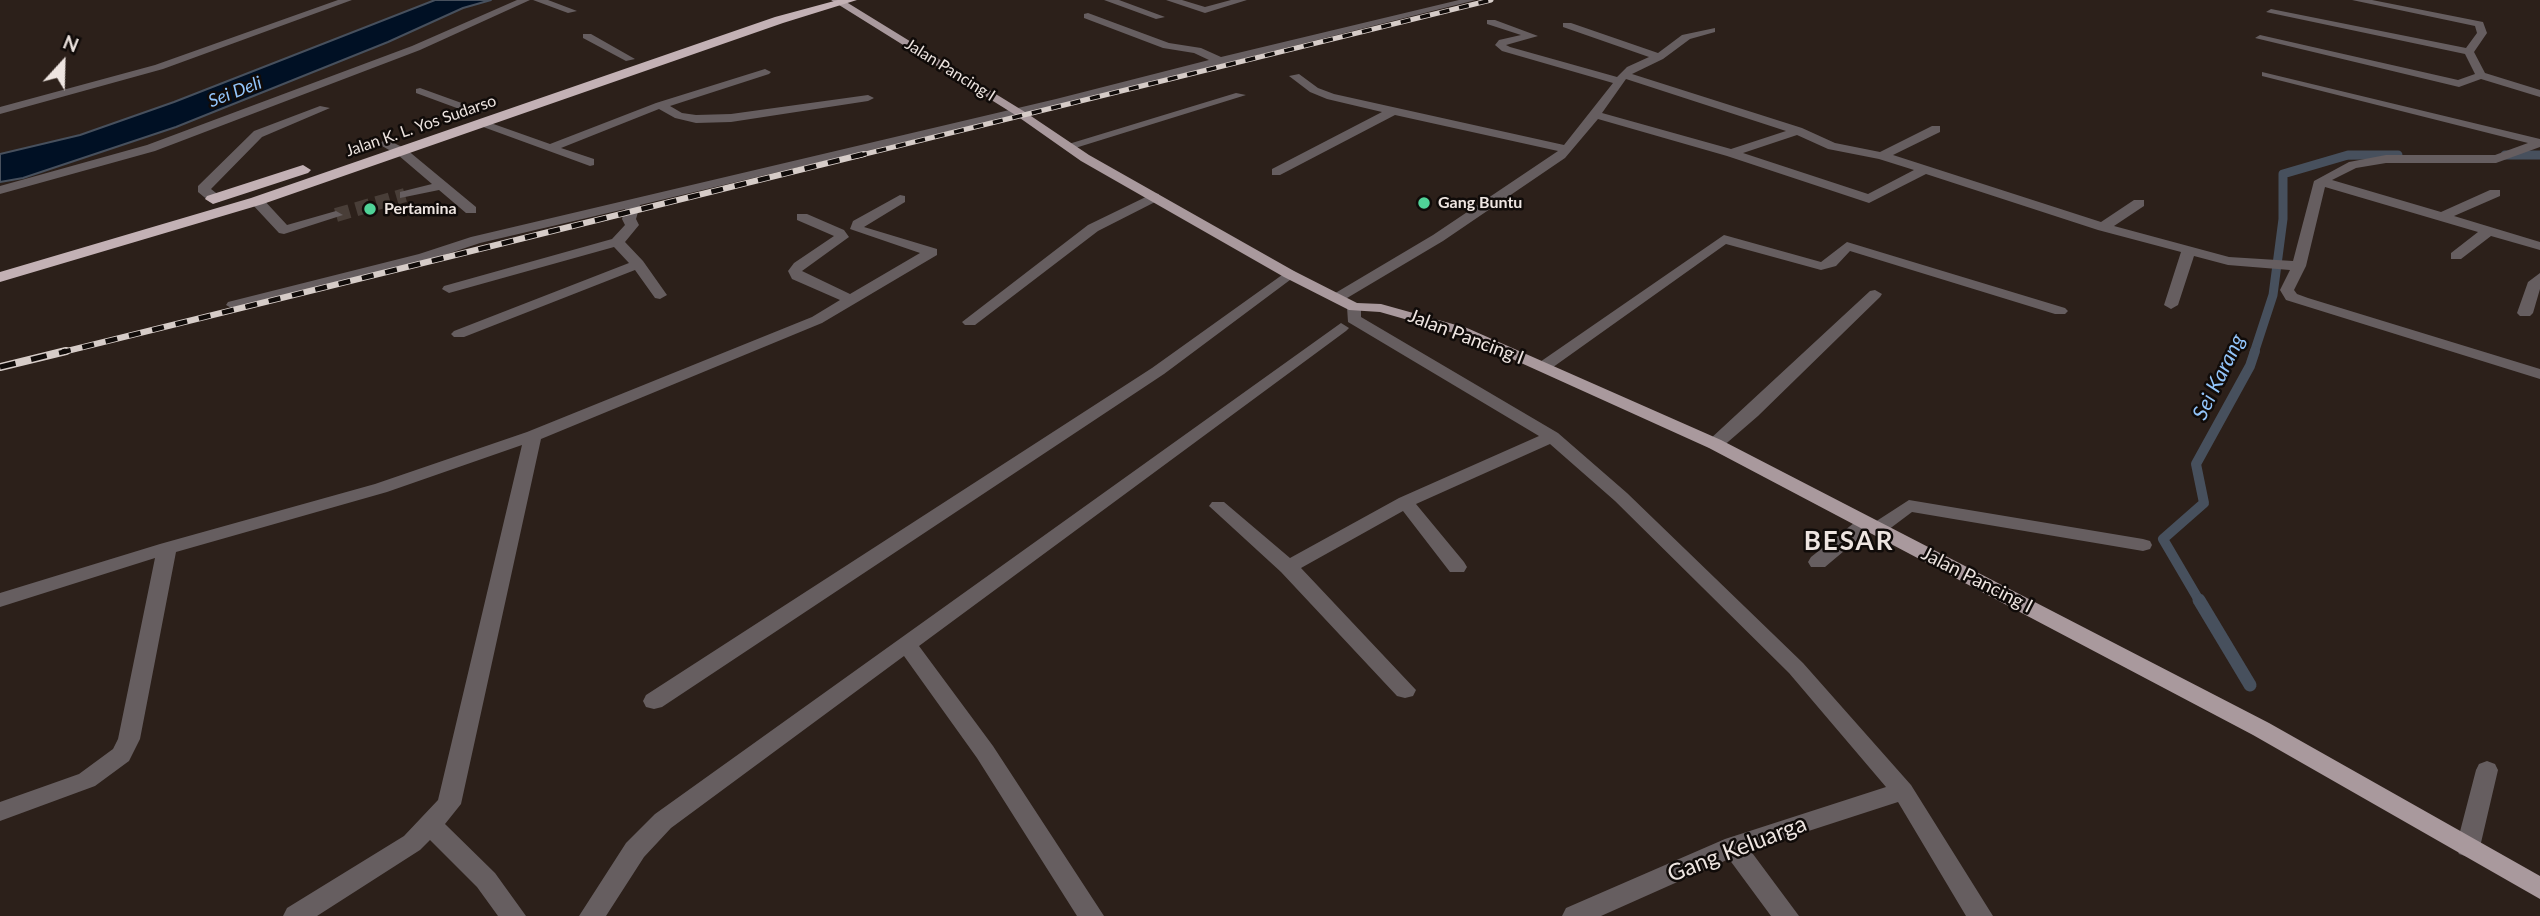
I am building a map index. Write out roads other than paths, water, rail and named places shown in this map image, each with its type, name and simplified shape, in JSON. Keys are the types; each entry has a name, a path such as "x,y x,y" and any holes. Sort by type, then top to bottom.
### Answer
{"highway":[{"name":"Jalan K. L. Yos Sudarso","path":"0,277 257,201 402,152 479,118 630,60 817,0"},
{"name":"Jalan K. L. Yos Sudarso","path":"0,262 215,199 386,143 479,118 843,1"}],"main road":[{"name":"Jalan Pancing I","path":"843,1 1068,146 1289,274 1346,302 1416,316 1462,331 1715,444 2261,729 2540,888"}],"street":[{"path":"0,111 159,67 347,0"},
{"path":"0,190 164,143 416,48 525,0"},
{"path":"538,0 572,11"},
{"path":"1109,0 1160,16"},
{"path":"1171,0 1205,10 1242,0"},
{"path":"233,305 424,257 476,240 633,205 1471,0"},
{"path":"2357,0 2479,24 2482,33 2469,52"},
{"path":"1121,5 1088,16 1167,46 1197,50 1222,62"},
{"path":"2271,12 2469,52 2482,75"},
{"path":"1491,22 1533,36 1503,42 1500,45 1506,49 1622,78 1798,131 1832,146 1882,156 2103,227 2228,261 2295,266"},
{"path":"1567,25 1659,57"},
{"path":"1346,302 1567,149 1622,78 1659,57 1686,37 1711,30"},
{"path":"587,36 630,60"},
{"path":"2260,38 2459,84 2482,75 2540,94"},
{"path":"550,148 660,105 765,72"},
{"path":"2266,74 2536,144"},
{"path":"1295,76 1331,97 1567,149"},
{"path":"420,91 550,148 590,162"},
{"path":"1068,146 1240,94"},
{"path":"660,105 679,116 719,119 868,98"},
{"path":"215,199 203,189 258,134 324,108"},
{"path":"1276,172 1393,111"},
{"path":"1595,114 1731,153 1870,199 1923,171"},
{"path":"1882,156 1936,129"},
{"path":"1731,153 1798,131"},
{"path":"386,143 402,152 471,210"},
{"path":"2536,144 2496,159 2386,159 2353,165 2320,181 2287,290 2291,297 2540,374"},
{"path":"2320,181 2540,246"},
{"path":"405,195 441,185"},
{"path":"2439,218 2495,192"},
{"path":"970,322 1093,229 1154,197"},
{"path":"0,600 167,548 381,488 533,436 817,320 932,252 857,229 858,224 900,199"},
{"path":"257,201 284,230 336,215"},
{"path":"2103,227 2139,204"},
{"path":"449,289 617,242 632,225 629,219 633,205"},
{"path":"802,217 839,233 842,237 800,266 795,271 797,276 851,300"},
{"path":"2456,256 2487,232"},
{"path":"1543,367 1724,239 1821,266 1831,262 1847,246 2060,311"},
{"path":"617,242 638,264 660,295"},
{"path":"2171,306 2189,249"},
{"path":"459,334 638,264"},
{"path":"654,701 1158,371 1289,274"},
{"path":"2525,313 2535,282 2540,277"},
{"path":"1715,444 1875,294"},
{"name":"Jalan Pancing I","path":"1346,302 1353,319 1552,437 1621,497 1796,668 1903,791 1980,916"},
{"path":"592,916 635,850 663,821 1340,328"},
{"path":"296,916 412,843 449,804 533,436"},
{"path":"1288,567 1405,502 1552,437"},
{"path":"1405,502 1457,567"},
{"path":"1218,506 1288,567 1405,690"},
{"path":"1818,562 1871,526 1909,506 2143,545"},
{"path":"0,812 87,780 121,755 129,739 167,548"},
{"path":"906,643 985,752 1091,916"},
{"path":"2468,847 2487,770"},
{"name":"Gang Keluarga","path":"1575,916 1733,846 1903,791"},
{"path":"431,826 486,880 513,916"},
{"path":"1733,846 1786,916"}],"water":[{"name":"Sei Deli","path":"435,0 491,0 463,8 388,42 176,127 23,178 0,182 0,154 80,135 174,102"}],"waterway":[{"name":"Sei Karang","path":"2348,155 2398,155 2345,156 2348,155"},
{"name":"Sei Karang","path":"2505,155 2540,155"},
{"name":"Sei Karang","path":"2254,353 2273,295 2283,219 2283,174 2345,156"},
{"name":"Sei Karang","path":"2200,602 2163,539 2204,503 2196,464 2250,366 2255,351"},
{"name":"Sei Karang","path":"2199,600 2250,685"}],"tunnel":[{"path":"336,215 405,195"}],"railway":[{"path":"857,156 1491,0"},
{"path":"59,353 864,154"},
{"path":"0,367 66,351"}],"place":[{"name":"Gang Buntu","path":"1424,203"},
{"name":"Pertamina","path":"370,209"}],"district":[{"name":"BESAR","path":"1849,542"}]}
